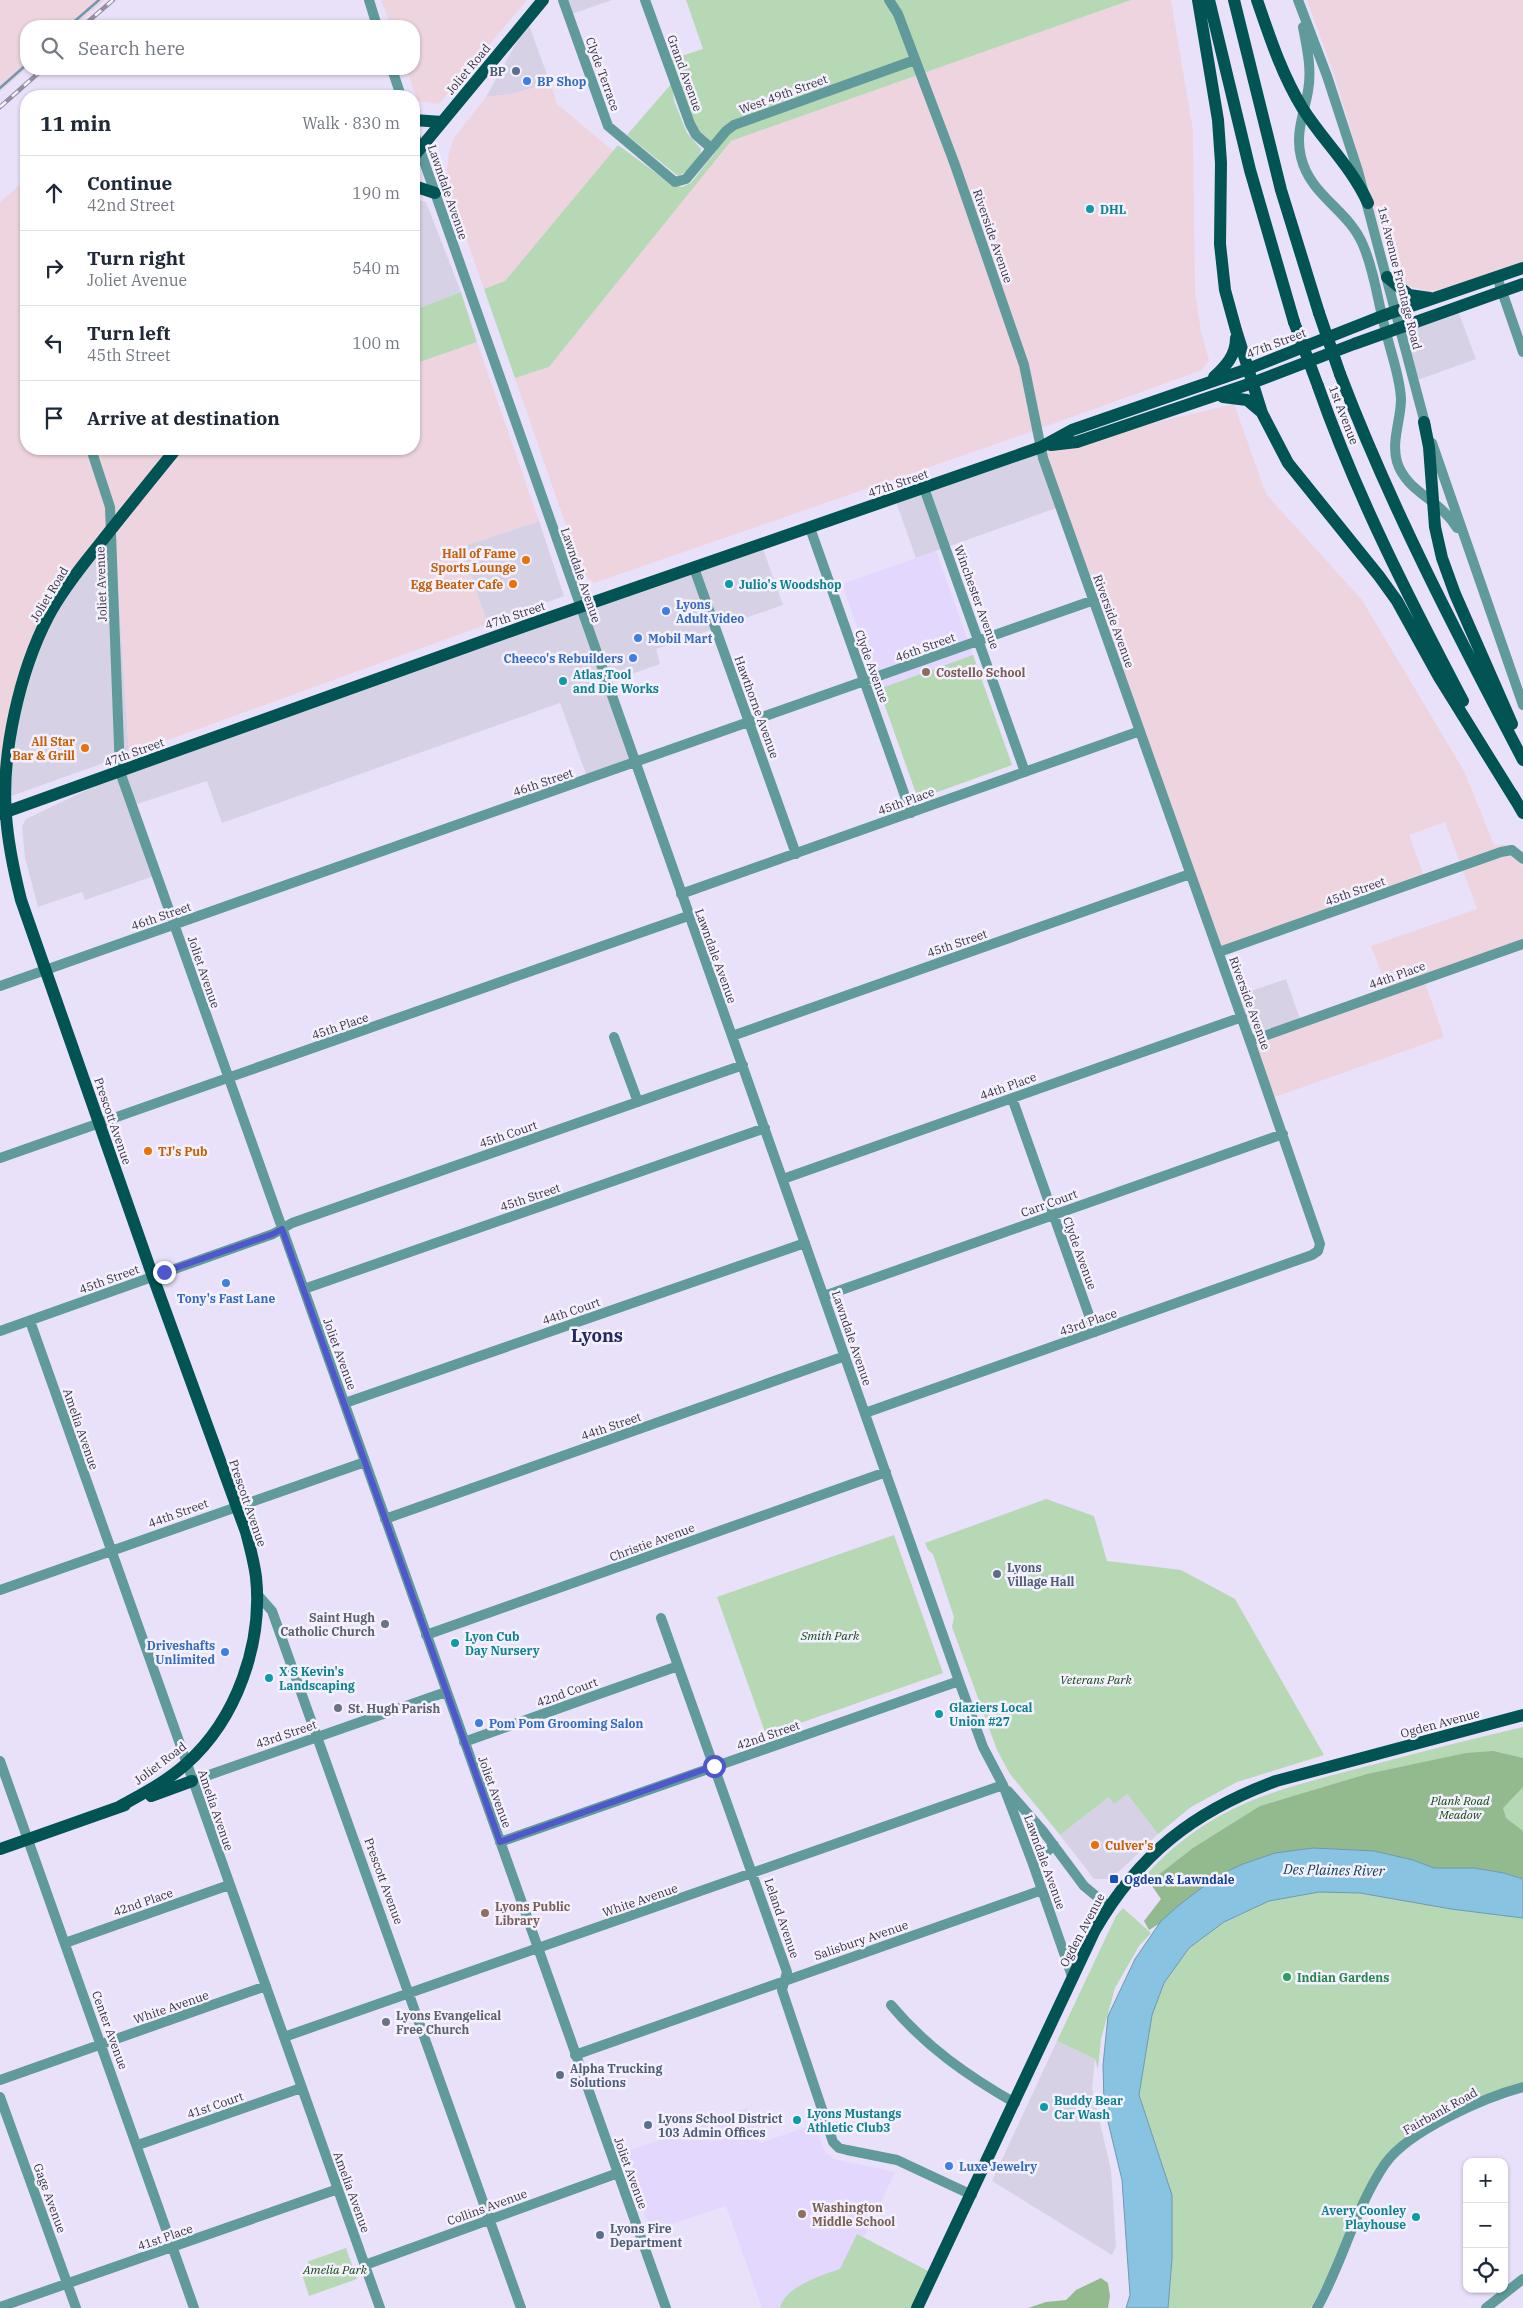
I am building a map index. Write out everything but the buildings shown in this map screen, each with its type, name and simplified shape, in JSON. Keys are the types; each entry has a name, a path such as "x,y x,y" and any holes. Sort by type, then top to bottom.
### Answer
{"main road":[{"name":"Joliet Road","path":"420,148 543,0"},
{"path":"1198,0 1218,120 1221,264 1236,330 1262,413 1288,463 1397,601 1439,677 1516,801"},
{"name":"1st Avenue","path":"1209,0 1250,170 1294,322 1318,386 1349,465 1393,564 1523,813"},
{"name":"1st Avenue","path":"1234,0 1281,190 1340,374 1368,446 1406,532 1523,760"},
{"path":"1257,0 1283,73 1303,109 1318,131 1346,164 1368,203"},
{"path":"420,120 442,122"},
{"path":"420,188 435,193"},
{"name":"47th Street","path":"3,813 579,608 924,488 1041,446 1072,430 1248,368 1382,316 1523,268"},
{"path":"1387,278 1409,295 1433,298"},
{"name":"47th Street","path":"1041,446 1077,442 1252,383 1523,284"},
{"path":"1198,386 1213,378 1225,368 1230,360 1236,341 1236,330"},
{"path":"1176,408 1196,405 1227,396 1248,400 1262,413"},
{"path":"1424,422 1429,447 1432,501 1437,540 1447,573 1523,750"},
{"name":"Joliet Road","path":"3,813 7,763 15,714 28,665 48,617 76,574 171,455"},
{"name":"Prescott Avenue","path":"3,813 23,907 152,1277 236,1506 252,1556 257,1594"},
{"name":"Joliet Road","path":"118,1807 153,1789 186,1764 200,1750 225,1715 242,1680 252,1645 257,1594"},
{"name":"Ogden Avenue","path":"917,2308 972,2195 1072,1976 1103,1902 1175,1835 1218,1806 1246,1792 1276,1781 1523,1715"},
{"path":"0,1849 192,1781"}],"street":[{"path":"369,0 376,20"},
{"name":"Clyde Terrace","path":"563,0 608,126 672,180 680,182"},
{"name":"Grand Avenue","path":"645,0 690,124 696,135 711,148"},
{"name":"Riverside Avenue","path":"889,0 898,14 955,165 1024,366 1043,458 1283,1134 1320,1244 1318,1250"},
{"name":"1st Avenue Frontage Road","path":"1297,0 1309,66 1308,91 1298,132 1300,156 1304,169 1318,191 1355,229 1368,260 1401,399 1395,442 1398,463 1416,490 1432,501 1453,522 1473,564"},
{"name":"1st Avenue Frontage Road","path":"1297,0 1327,76 1368,203 1424,422 1523,705"},
{"name":"West 49th Street","path":"680,182 686,179 711,148 734,125 915,60"},
{"path":"394,75 399,90"},
{"name":"Lawndale Avenue","path":"420,161 435,193 579,608 765,1128 959,1681 984,1747 1003,1785 1072,1976"},
{"path":"1497,277 1523,352"},
{"name":"Joliet Avenue","path":"93,455 110,507 112,528 120,772 666,2308"},
{"name":"Winchester Avenue","path":"924,488 1025,772"},
{"name":"Clyde Avenue","path":"810,528 911,813"},
{"name":"Hawthorne Avenue","path":"694,568 796,854"},
{"name":"46th Street","path":"0,986 1094,600"},
{"name":"45th Place","path":"681,894 1140,731"},
{"name":"45th Street","path":"1219,952 1470,862 1512,850 1523,859"},
{"name":"45th Street","path":"732,1036 1190,874"},
{"name":"45th Place","path":"0,1158 688,916"},
{"name":"44th Place","path":"1250,1041 1523,944"},
{"name":"44th Place","path":"783,1179 1242,1017"},
{"path":"614,1036 638,1102"},
{"name":"45th Court","path":"282,1229 292,1223 743,1066"},
{"name":"Clyde Avenue","path":"1012,1098 1095,1332"},
{"name":"45th Street","path":"304,1289 765,1128"},
{"name":"Carr Court","path":"824,1296 1283,1134"},
{"name":"45th Street","path":"0,1331 273,1234 282,1229"},
{"name":"44th Court","path":"345,1403 805,1243"},
{"name":"43rd Place","path":"865,1413 1312,1255 1318,1250"},
{"name":"Amelia Avenue","path":"30,1321 380,2308"},
{"name":"44th Street","path":"385,1519 845,1356"},
{"name":"44th Street","path":"0,1590 365,1462"},
{"name":"Christie Avenue","path":"426,1635 886,1472"},
{"name":"Prescott Avenue","path":"257,1594 272,1611 521,2308"},
{"name":"Leland Avenue","path":"661,1618 787,1972 782,1990 831,2138 836,2145 847,2150 897,2160 972,2195"},
{"name":"42nd Court","path":"464,1742 678,1666"},
{"name":"42nd Street","path":"500,1842 959,1681"},
{"name":"43rd Street","path":"192,1781 446,1692"},
{"name":"Center Avenue","path":"0,1761 138,2145 194,2308"},
{"name":"Lawndale Avenue","path":"1003,1785 1054,1846 1084,1886 1103,1902"},
{"name":"White Avenue","path":"284,2037 538,1950 1003,1785"},
{"path":"1033,1864 1054,1846"},
{"name":"42nd Place","path":"65,1942 229,1886"},
{"name":"Salisbury Avenue","path":"575,2054 1042,1890"},
{"name":"White Avenue","path":"0,2080 266,1986"},
{"path":"891,2005 910,2027 936,2051 970,2076 1014,2103"},
{"name":"Fairbank Road","path":"1317,2308 1337,2268 1366,2199 1386,2162 1408,2142 1430,2128 1480,2102 1523,2087"},
{"name":"41st Court","path":"138,2145 301,2088"},
{"name":"Gage Avenue","path":"0,2097 76,2308"},
{"name":"Collins Avenue","path":"365,2265 618,2173"},
{"name":"41st Place","path":"0,2307 338,2189"},
{"path":"1486,2308 1523,2279"}],"shaded area":[{"path":"0,0 105,0 82,20 20,20 20,74 0,92"},
{"path":"381,0 527,0 439,104 420,101 420,90 414,90 408,75 420,75 420,20 389,20"},
{"path":"560,0 612,0 566,16"},
{"path":"1131,0 1171,0 1193,130 1195,290 1201,332 1209,360 1202,370 1016,437 594,583 582,572 515,378 549,367 731,141"},
{"path":"1307,0 1523,0 1523,265 1431,292 1408,286 1393,272 1334,74"},
{"path":"528,22 550,83 512,94 486,97"},
{"path":"550,83 557,104 613,151 505,281 484,289 448,186 449,152 454,138 486,97 512,94"},
{"path":"20,185 20,455 420,455 420,362 477,342 539,521 461,547 488,624 129,754 114,523 31,649 0,800 0,202"},
{"path":"420,200 426,202 461,292 420,308"},
{"path":"1458,311 1476,359 1415,381 1403,330"},
{"path":"1234,404 1266,494 1362,600 1464,771 1494,845 1515,845 1523,869 1523,945 1424,980 1444,1037 1269,1099 1248,1038 1387,988 1371,946 1477,909 1445,822 1409,835 1424,876 1220,948 1043,449"},
{"path":"1043,449 1062,506 916,558 895,499"},
{"path":"539,521 564,596 488,624 461,547"},
{"path":"114,522 129,754 0,800 31,649"},
{"path":"762,546 783,605 656,649 660,664 609,682 636,761 587,777 560,703 222,823 207,781 134,805 123,773"},
{"name":"Costello School","path":"936,551 1012,765 918,799 842,584"},
{"path":"118,775 154,876 85,900 82,892 38,907 25,858 22,826 26,819"},
{"path":"1286,979 1300,1019 1250,1037 1236,996"},
{"path":"1127,1794 1158,1834 1122,1869 1108,1879 1094,1879 1060,1835 1109,1797"},
{"path":"1057,2041 1095,2059 1092,2089 1111,2170 1116,2246 1112,2255 992,2181"},
{"name":"Washington Middle School","path":"747,2108 760,2143 815,2124 825,2152 834,2159 895,2172 864,2238 932,2273 915,2308 762,2308 726,2206 651,2231 623,2153"}],"green space":[{"path":"686,0 1131,0 731,141 549,367 515,378 484,289 505,281 618,145 671,184 682,187 691,183 717,150 697,135 669,60 703,49"},
{"path":"672,83 674,101 687,133 701,149 699,157 685,172 678,176 627,135"},
{"path":"461,292 477,342 420,362 420,308"},
{"path":"973,655 1012,765 918,799 879,689"},
{"name":"Veterans Park","path":"1046,1499 1094,1516 1107,1561 1181,1570 1235,1599 1324,1755 1237,1782 1191,1807 1158,1834 1127,1794 1114,1804 1109,1797 1060,1835 1010,1774 997,1750 952,1627 954,1617 933,1554 928,1550 925,1543"},
{"name":"Smith Park","path":"894,1535 943,1673 766,1735 717,1597"},
{"name":"Plank Road Meadow","path":"1523,1727 1523,1879 1504,1873 1474,1868 1434,1868 1374,1851 1313,1848 1275,1853 1178,1906 1144,1877 1169,1852 1194,1832 1220,1816 1274,1792"},
{"name":"Plank Road Meadow","path":"1493,1751 1523,1758 1523,1787 1503,1808 1506,1818 1523,1831 1523,1879 1504,1873 1474,1868 1434,1868 1413,1860 1374,1851 1313,1848 1275,1853 1149,1930 1144,1921 1161,1899 1152,1886 1157,1876 1193,1848 1260,1806 1367,1774 1466,1753"},
{"path":"1319,1892 1360,1893 1451,1909 1523,1918 1523,2082 1393,2151 1311,2308 1168,2308 1172,2259 1172,2195 1139,2095 1152,2015 1164,1983 1189,1948 1224,1922 1269,1901"},
{"path":"1123,1908 1151,1933 1139,1946 1115,1988 1101,2039 1098,2069 1095,2059 1057,2041 1116,1916"},
{"path":"857,2234 932,2273 915,2308 780,2308 783,2301 796,2288 814,2278 840,2269"},
{"name":"Amelia Park","path":"346,2248 357,2279 309,2296 301,2271 309,2261"},
{"path":"1101,2278 1108,2283 1110,2296 1108,2308 1028,2308 1046,2302 1066,2300 1076,2290"}],"water":[{"name":"Des Plaines River","path":"1313,1848 1374,1851 1413,1860 1434,1868 1474,1868 1504,1873 1523,1879 1523,1918 1451,1909 1360,1893 1319,1892 1269,1901 1224,1922 1189,1948 1164,1983 1152,2015 1139,2095 1172,2195 1172,2259 1168,2308 1126,2308 1130,2295 1122,2180 1104,2105 1103,2065 1108,2016 1135,1959 1161,1921 1178,1906 1217,1876 1243,1864 1275,1853"}],"waterway":[{"path":"76,20 99,0"},
{"path":"0,88 20,70"}],"railway":[{"path":"90,20 113,0"},
{"path":"0,107 36,75"}],"place":[{"name":"BP","path":"516,71"},
{"name":"BP Shop","path":"527,81"},
{"name":"DHL","path":"1090,209"},
{"name":"Hall of Fame Sports Lounge","path":"526,560"},
{"name":"Egg Beater Cafe","path":"513,584"},
{"name":"Julio's Woodshop","path":"729,584"},
{"name":"Lyons Adult Video","path":"666,611"},
{"name":"Mobil Mart","path":"638,638"},
{"name":"Cheeco's Rebuilders","path":"633,658"},
{"name":"Costello School","path":"926,672"},
{"name":"Atlas Tool and Die Works","path":"563,681"},
{"name":"All Star Bar & Grill","path":"85,748"},
{"name":"TJ's Pub","path":"148,1151"},
{"name":"Tony's Fast Lane","path":"226,1283"},
{"name":"Lyons Village Hall","path":"997,1574"},
{"name":"Saint Hugh Catholic Church","path":"385,1624"},
{"name":"Lyon Cub Day Nursery","path":"455,1643"},
{"name":"Driveshafts Unlimited","path":"225,1652"},
{"name":"X S Kevin's Landscaping","path":"269,1678"},
{"name":"St. Hugh Parish","path":"338,1708"},
{"name":"Glaziers Local Union #27","path":"939,1714"},
{"name":"Pom Pom Grooming Salon","path":"479,1723"},
{"name":"Culver's","path":"1095,1845"},
{"name":"Ogden & Lawndale","path":"1114,1879"},
{"name":"Lyons Public Library","path":"485,1913"},
{"name":"Indian Gardens","path":"1287,1977"},
{"name":"Lyons Evangelical Free Church","path":"386,2022"},
{"name":"Alpha Trucking Solutions","path":"560,2075"},
{"name":"Buddy Bear Car Wash","path":"1044,2107"},
{"name":"Lyons Mustangs Athletic Club3","path":"797,2120"},
{"name":"Lyons School District 103 Admin Offices","path":"648,2125"},
{"name":"Luxe Jewelry","path":"949,2166"},
{"name":"Washington Middle School","path":"802,2214"},
{"name":"Avery Coonley Playhouse","path":"1416,2217"},
{"name":"Lyons Fire Department","path":"600,2235"}],"district":[{"name":"Lyons","path":"597,1335"}],"route":[{"path":"164,1272 273,1234 282,1229 500,1842 714,1766"}]}
